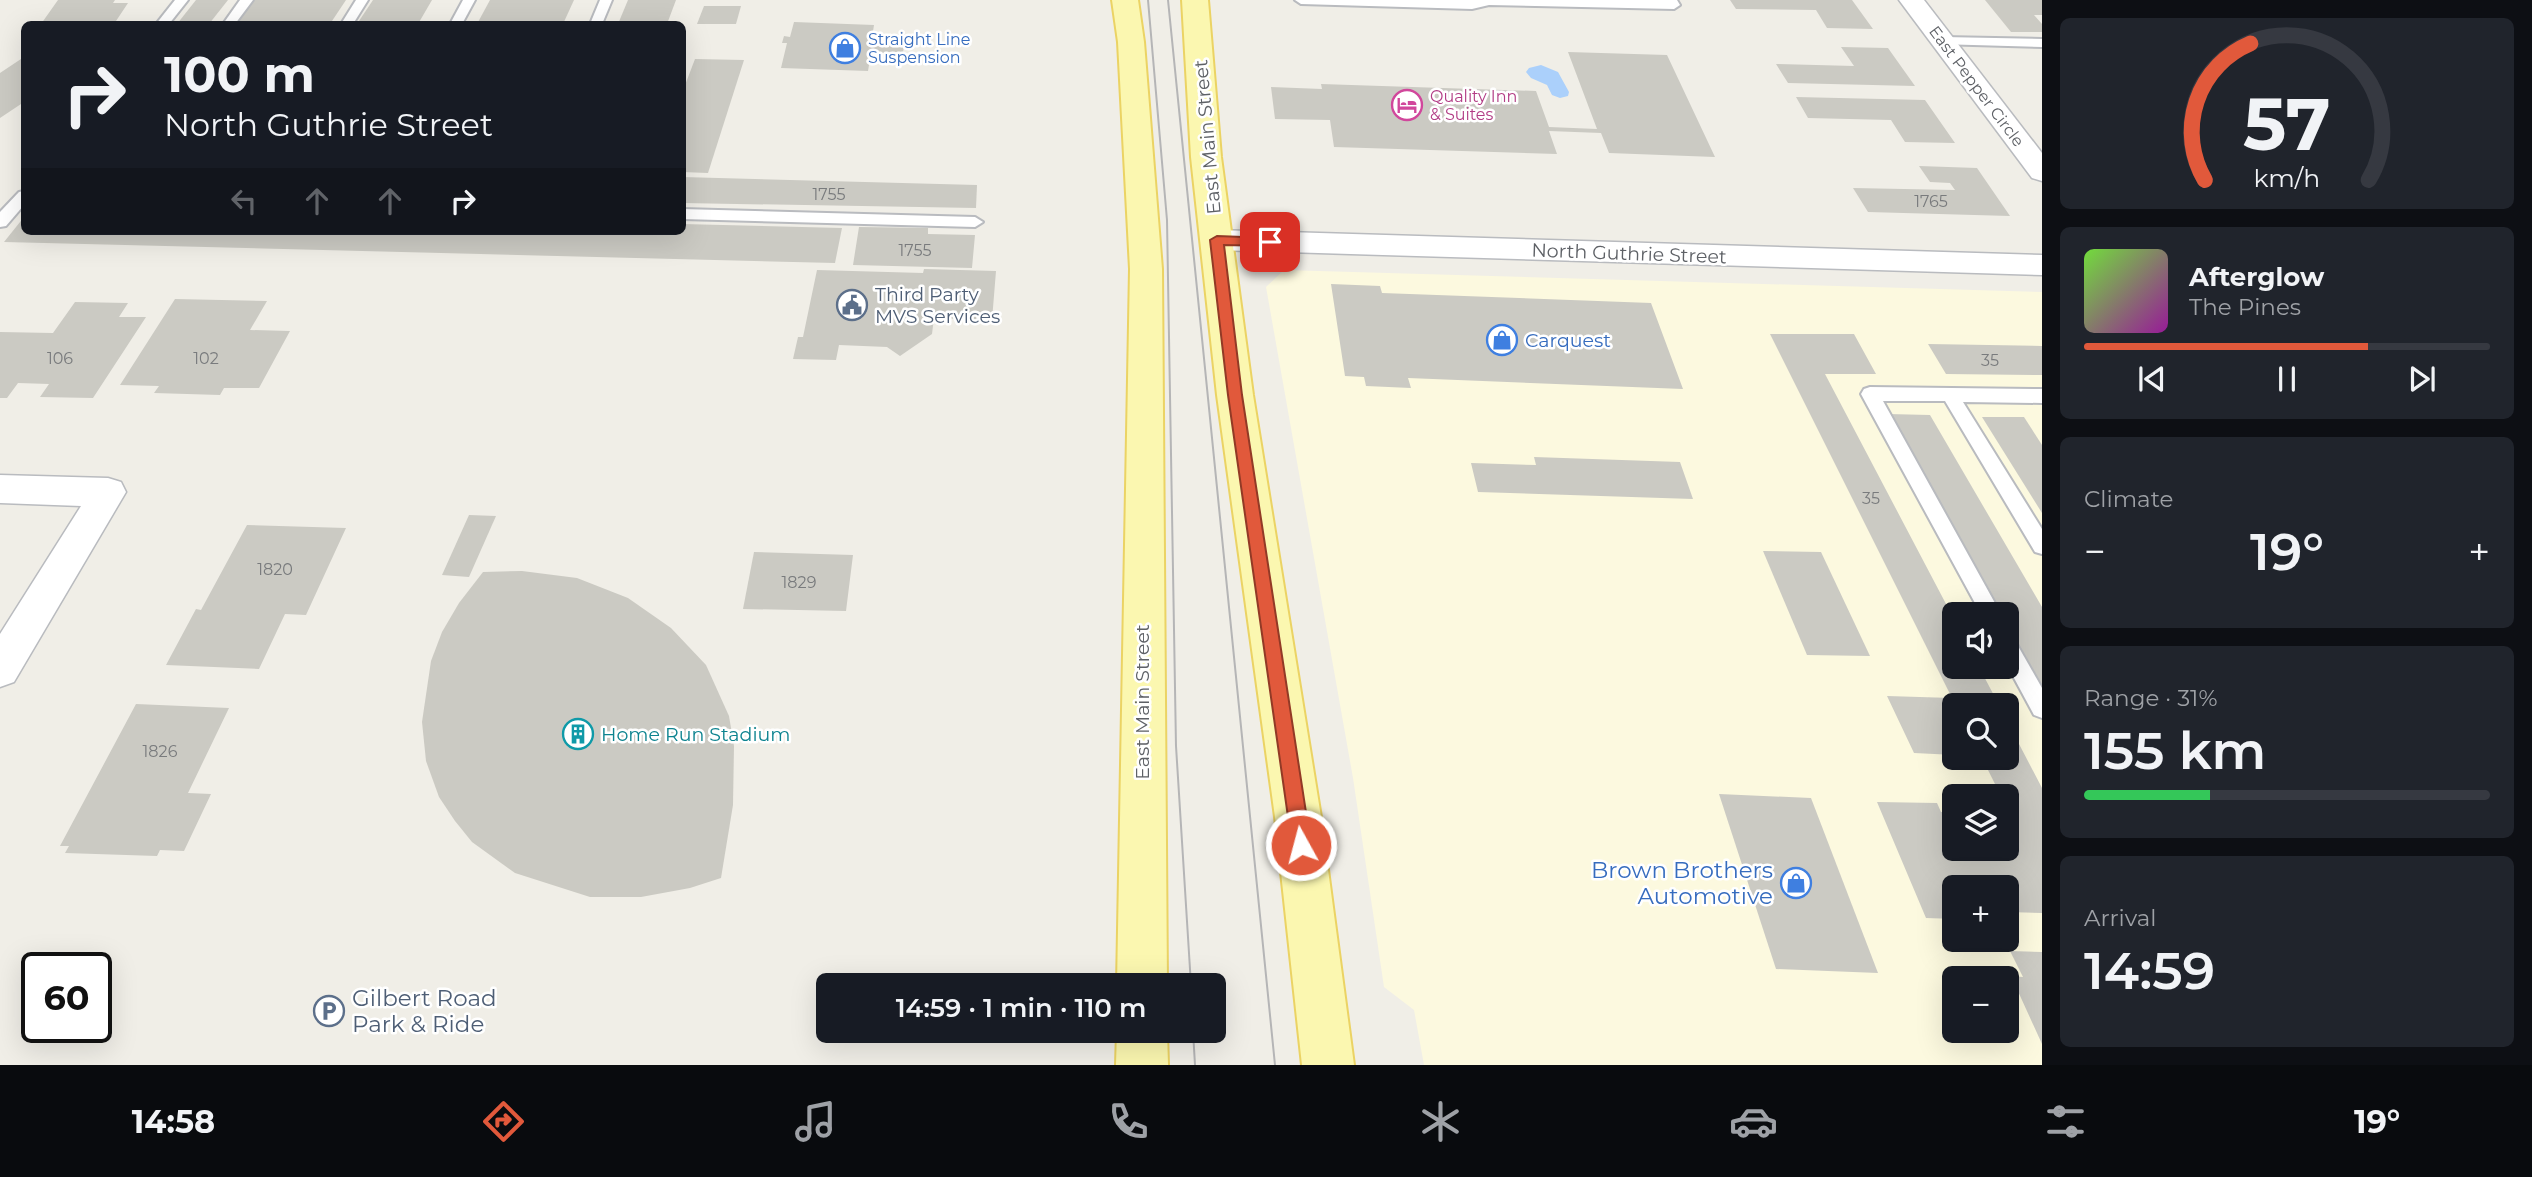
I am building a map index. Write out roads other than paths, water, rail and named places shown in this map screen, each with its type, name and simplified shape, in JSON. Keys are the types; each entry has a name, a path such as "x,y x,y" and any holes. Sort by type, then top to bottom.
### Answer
{"main road":[{"name":"East Main Street","path":"1125,0 1131,42 1146,269 1142,973"},
{"name":"East Main Street","path":"1195,0 1202,112 1237,408 1298,817 1328,1065"},
{"path":"1142,1043 1142,1065"}],"street":[{"name":"East Pepper Circle","path":"1911,0 2039,163"},
{"name":"North Guthrie Street","path":"1217,240 2042,265"},
{"path":"0,489 108,492 0,669"}],"lane":[{"path":"164,21 181,0"},
{"path":"231,21 247,0"},
{"path":"349,21 362,0"},
{"path":"458,21 469,0"},
{"path":"597,21 606,0"},
{"path":"1301,0 1674,5 1671,0"},
{"path":"1943,41 2042,43"},
{"path":"0,222 21,199"},
{"path":"686,214 975,222"},
{"path":"1984,602 1870,394 2041,398"},
{"path":"1950,395 2042,546"},
{"path":"2019,667 2042,708"}],"water":[{"path":"1541,65 1558,72 1569,92 1568,96 1560,98 1552,95 1547,85 1531,78 1526,72 1529,68"}],"tram line":[{"path":"1148,0 1167,220 1176,746 1190,973"},
{"path":"1168,0 1275,1065"},
{"path":"1194,1043 1195,1065"}],"place":[{"name":"Straight Line Suspension","path":"845,48"},
{"name":"Quality Inn & Suites","path":"1407,105"},
{"name":"Third Party MVS Services","path":"852,305"},
{"name":"Carquest","path":"1502,340"},
{"name":"Home Run Stadium","path":"578,734"},
{"name":"Brown Brothers Automotive","path":"1796,883"},
{"name":"Gilbert Road Park & Ride","path":"329,1011"}]}
